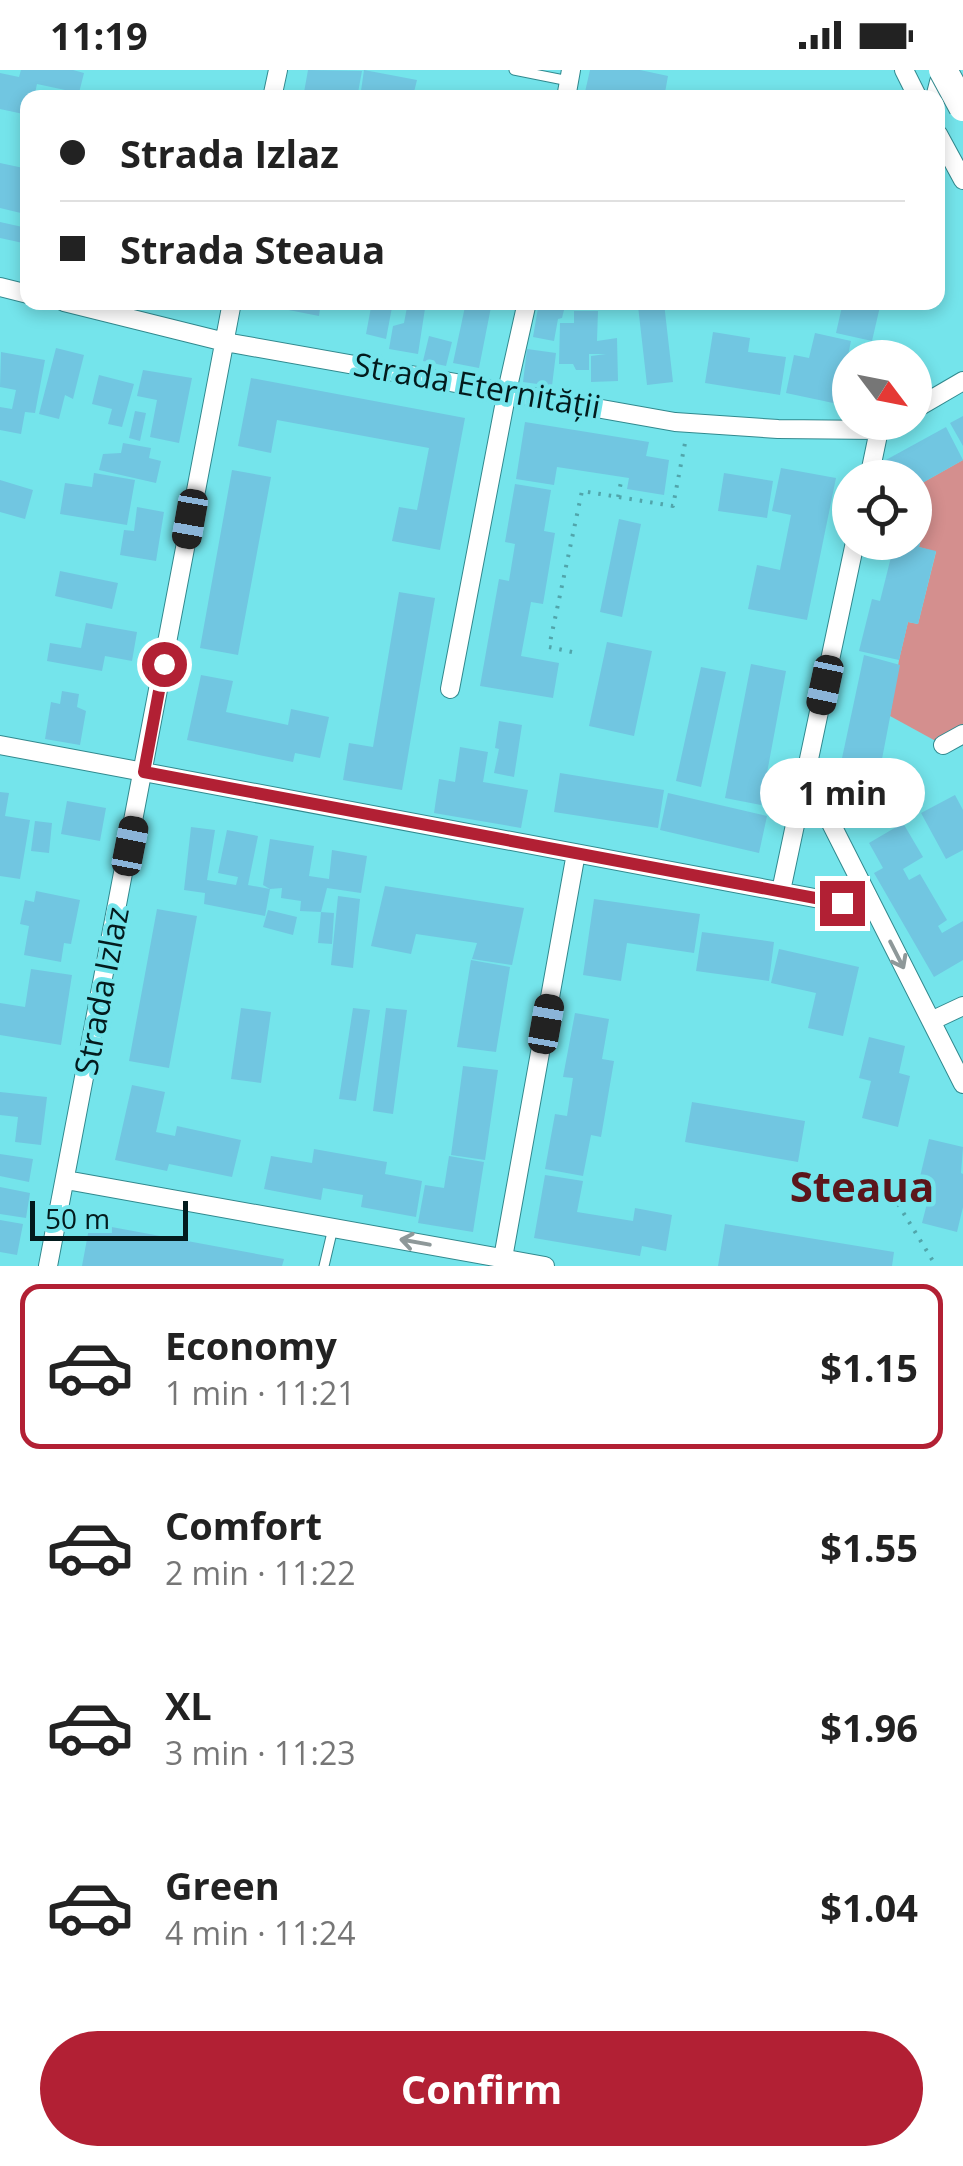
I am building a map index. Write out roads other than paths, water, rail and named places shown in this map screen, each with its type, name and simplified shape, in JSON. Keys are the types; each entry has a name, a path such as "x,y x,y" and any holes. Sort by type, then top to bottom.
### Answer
{"main road":[{"path":"946,70 963,107"}],"street":[{"path":"945,147 963,180"},
{"name":"Strada Eternității","path":"96,310 225,342 689,423 778,429 832,428"},
{"name":"Strada Izlaz","path":"48,1266 231,310"},
{"path":"450,690 506,391 525,310"},
{"path":"932,399 963,380"},
{"path":"781,892 851,560"},
{"path":"943,745 963,734"},
{"path":"0,745 873,909"},
{"path":"806,774 963,1084"},
{"path":"503,1258 576,853"},
{"path":"931,1021 963,1006"},
{"path":"66,1180 546,1266"}],"lane":[{"path":"514,70 568,83"},
{"path":"324,1266 333,1228"}],"district":[{"name":"Steaua","path":"862,1187"}]}
